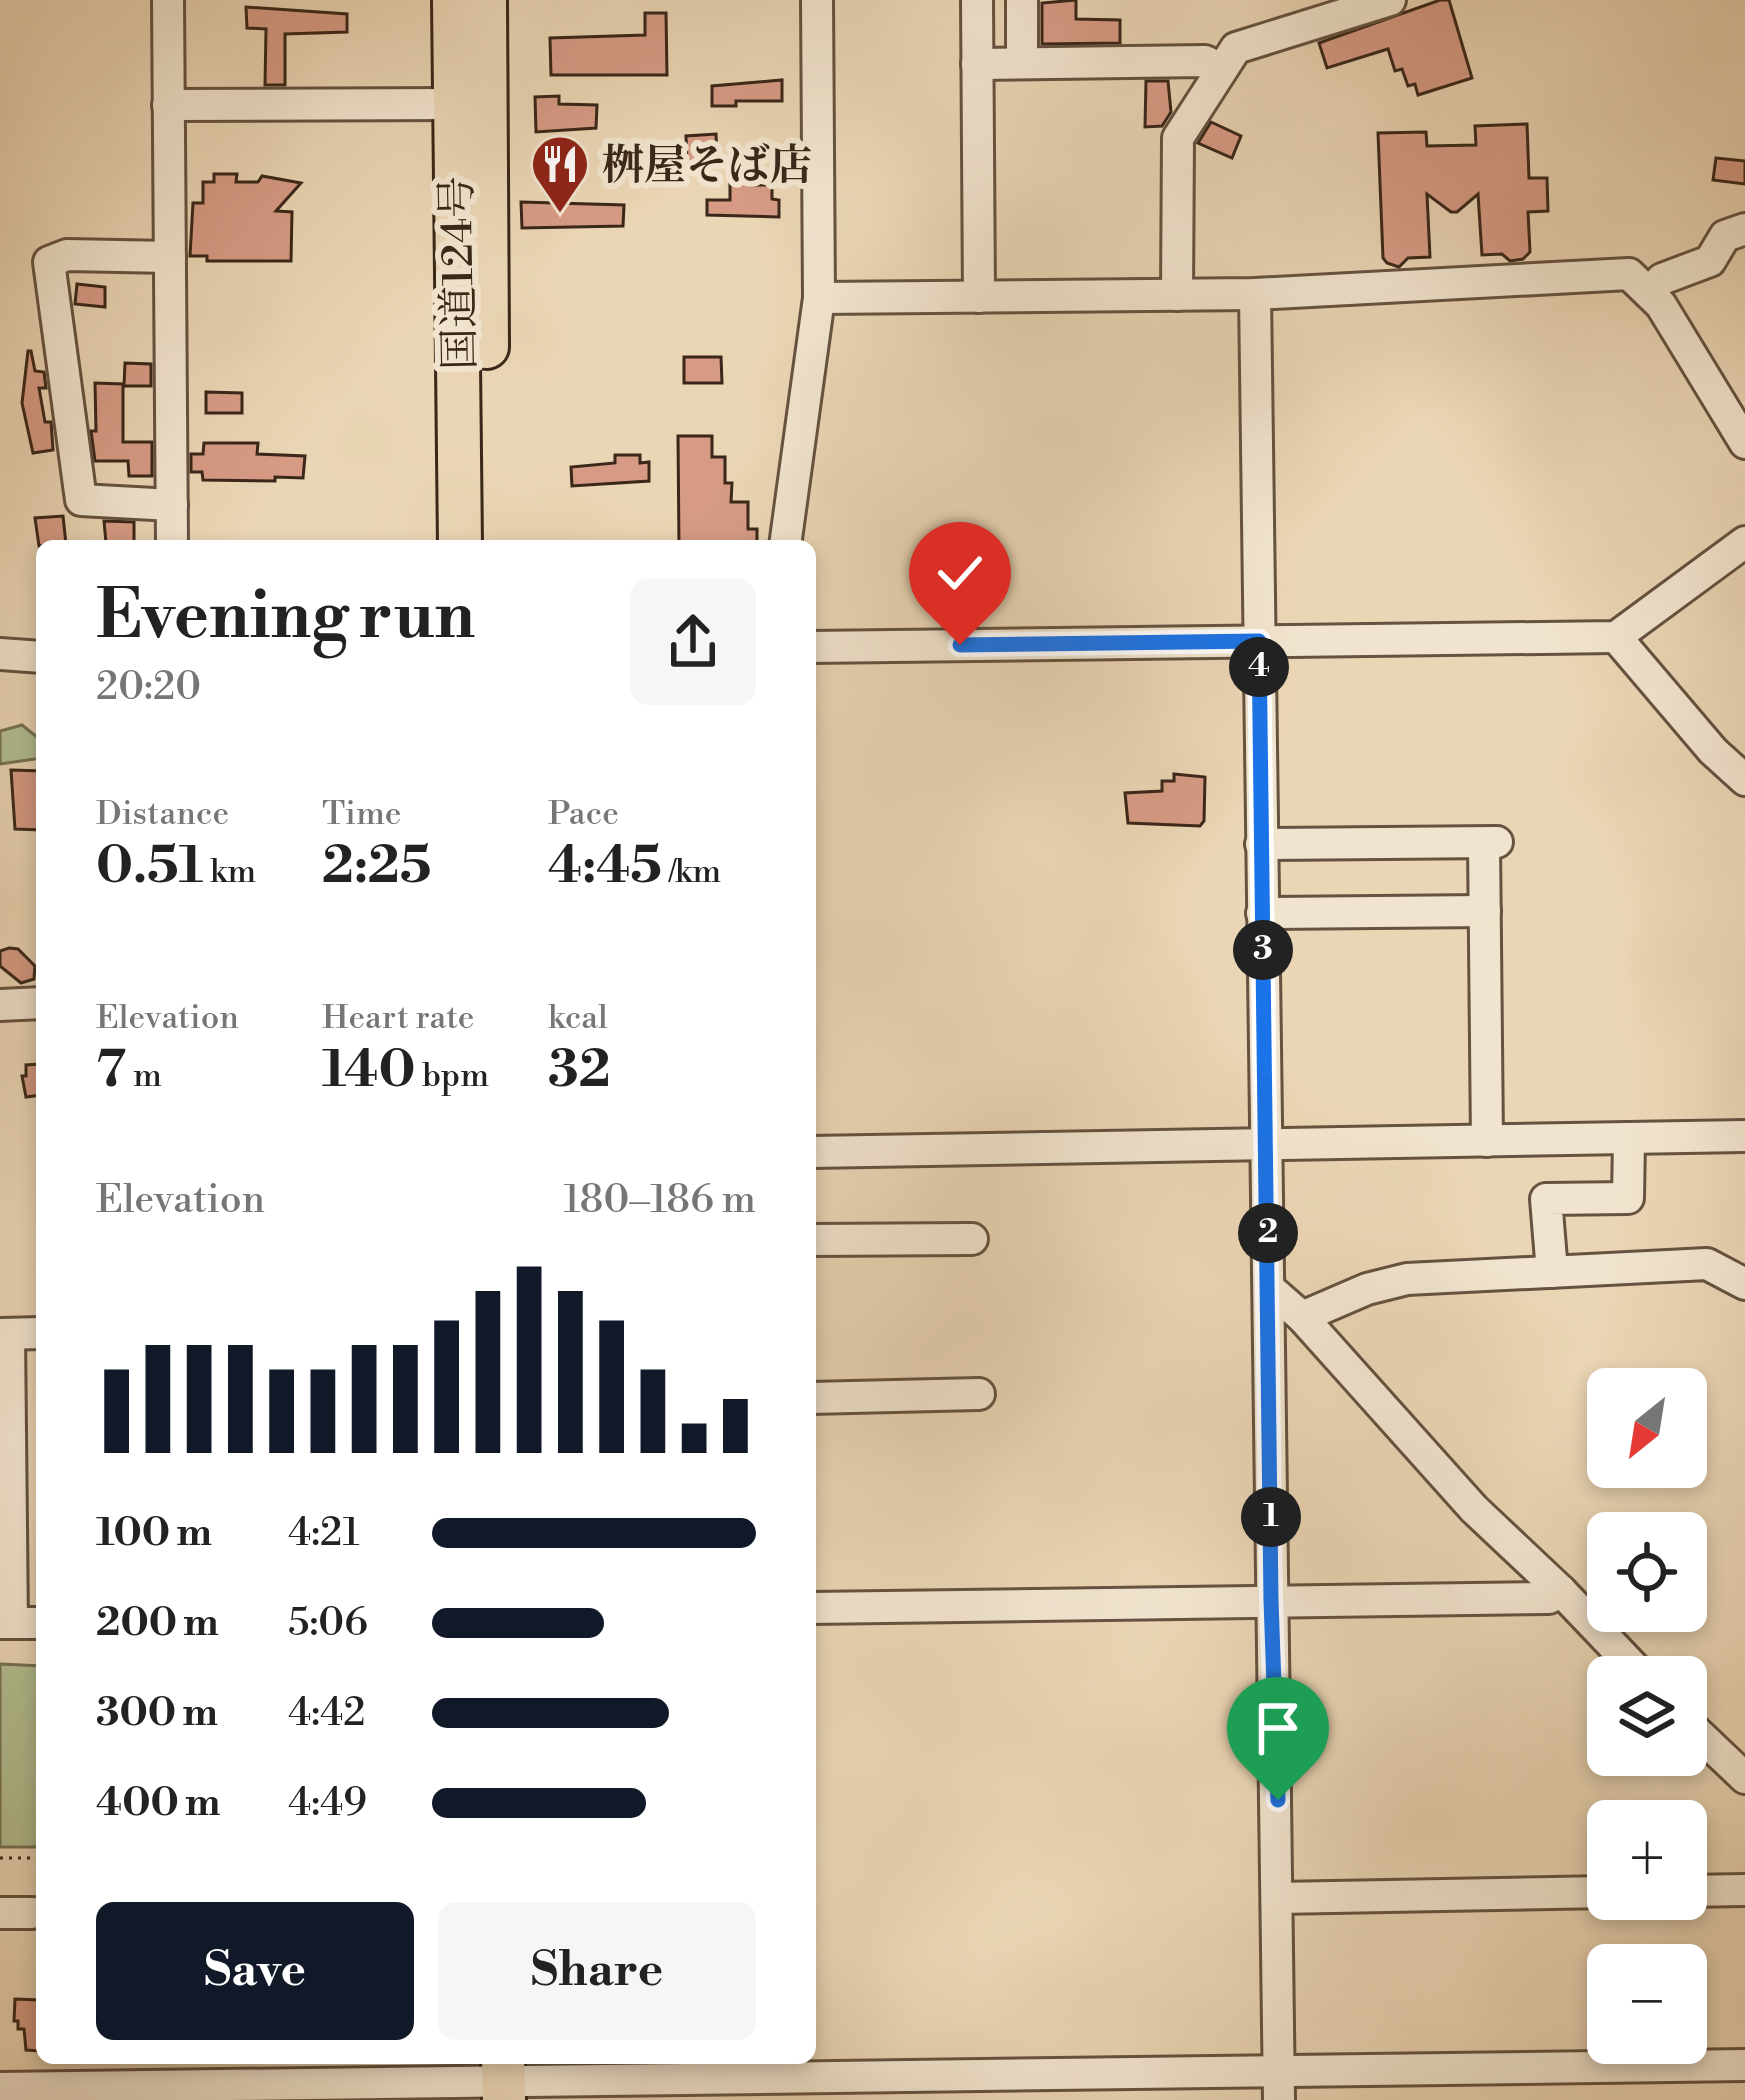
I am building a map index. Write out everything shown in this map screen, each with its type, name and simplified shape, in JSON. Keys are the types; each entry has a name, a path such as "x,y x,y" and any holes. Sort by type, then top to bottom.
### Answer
{"highway":[{"name":"国道124号","path":"454,0 460,540"},
{"name":"国道124号","path":"484,0 489,540"}],"street":[{"path":"168,0 172,540"},
{"path":"786,540 818,298 817,0"},
{"path":"976,0 979,297"},
{"path":"1022,0 1022,63"},
{"path":"1178,296 1178,138 1220,68 1236,48 1390,0"},
{"path":"977,64 1205,61 1220,68"},
{"path":"169,105 455,104"},
{"path":"1649,293 1662,279 1710,261 1725,236 1745,230"},
{"path":"170,257 68,255 49,262 81,500 172,505"},
{"path":"818,298 1255,294 1628,274 1660,304 1745,443"},
{"path":"1255,294 1279,2085"},
{"path":"816,647 1616,637 1745,542"},
{"path":"1616,637 1713,751 1745,780"},
{"path":"0,655 36,657"},
{"path":"1261,844 1491,843 1485,911 1487,1141"},
{"path":"1262,913 1485,911"},
{"path":"0,1005 36,1003"},
{"path":"816,1152 1745,1136"},
{"path":"1552,1272 1546,1199 1628,1198 1629,1138"},
{"path":"816,1240 972,1239"},
{"path":"1302,1317 1367,1289 1407,1279 1706,1264 1745,1284"},
{"path":"1270,1289 1302,1317 1474,1509 1623,1656"},
{"path":"18,1623 4,1334 36,1333"},
{"path":"816,1398 980,1394"},
{"path":"816,1608 1549,1598 1561,1591"},
{"path":"1707,1742 1745,1778"},
{"path":"1707,1891 1745,1890"},
{"path":"1277,1898 1587,1892"},
{"path":"0,1913 32,1913"},
{"path":"0,2088 96,2093 285,2081 788,2079 1279,2085 1745,2065"}],"path":[{"path":"0,1858 36,1858"}],"green space":[{"path":"22,725 36,736 36,759 0,764 0,731"},
{"path":"0,1664 36,1666 36,1847 0,1847"}],"building":[{"path":"1076,0 1076,19 1120,20 1120,43 1042,44 1042,3"},
{"path":"1449,0 1472,78 1418,95 1415,84 1408,86 1402,69 1395,71 1388,49 1327,68 1319,43"},
{"path":"246,7 347,14 347,32 285,34 285,85 265,85 266,29 247,28"},
{"path":"645,13 666,13 667,75 551,75 550,38 645,35"},
{"path":"782,80 782,101 712,106 712,86"},
{"path":"1146,81 1168,81 1171,112 1162,126 1145,127"},
{"path":"559,96 559,104 597,105 596,128 536,132 535,97"},
{"path":"1211,122 1241,136 1232,158 1198,143"},
{"path":"1527,124 1529,178 1547,178 1548,211 1528,212 1530,252 1523,259 1482,255 1478,194 1451,212 1427,194 1430,257 1408,258 1399,267 1387,263 1383,258 1378,133 1426,132 1427,146 1476,145 1475,126"},
{"path":"716,134 717,160 687,161 686,136"},
{"path":"1716,158 1745,161 1745,184 1713,180"},
{"path":"214,174 237,174 236,182 258,182 262,176 301,183 276,211 292,212 291,261 207,261 207,256 190,256 193,203 203,203 203,182 214,182"},
{"path":"730,177 751,178 751,185 772,185 772,199 779,200 779,217 707,215 707,200 730,200"},
{"path":"521,202 624,205 623,226 522,228"},
{"path":"77,284 105,287 105,307 75,304"},
{"path":"28,351 35,371 44,372 46,388 39,388 45,422 51,422 53,450 33,453 22,403"},
{"path":"684,357 721,357 722,383 684,383"},
{"path":"125,363 151,364 151,386 124,386"},
{"path":"95,383 123,384 123,442 152,442 152,476 129,476 128,461 95,461 91,431 96,431"},
{"path":"206,392 242,393 242,413 206,413"},
{"path":"678,436 712,436 712,457 725,457 731,502 748,502 748,529 757,529 757,540 679,540"},
{"path":"204,443 258,443 257,454 305,456 303,478 203,480 202,472 191,472 191,454 203,454"},
{"path":"615,455 640,455 640,463 649,462 649,481 572,486 571,467 615,463"},
{"path":"63,516 66,540 38,540 35,518"},
{"path":"104,521 134,522 134,540 106,540"},
{"path":"11,770 36,771 36,830 15,829"},
{"path":"1174,774 1205,777 1200,826 1128,823 1125,793 1162,791 1162,781 1174,781"},
{"path":"18,949 35,966 34,979 21,983 0,966 0,951"},
{"path":"36,1064 36,1096 26,1097 22,1076 26,1076 26,1065"},
{"path":"15,1999 36,2000 36,2051 26,2050 24,2029 18,2029"}],"place":[{"name":"桝屋そば店","path":"560,215"}],"route":[{"path":"960,645 1259,641 1271,1600 1278,1800"}]}
